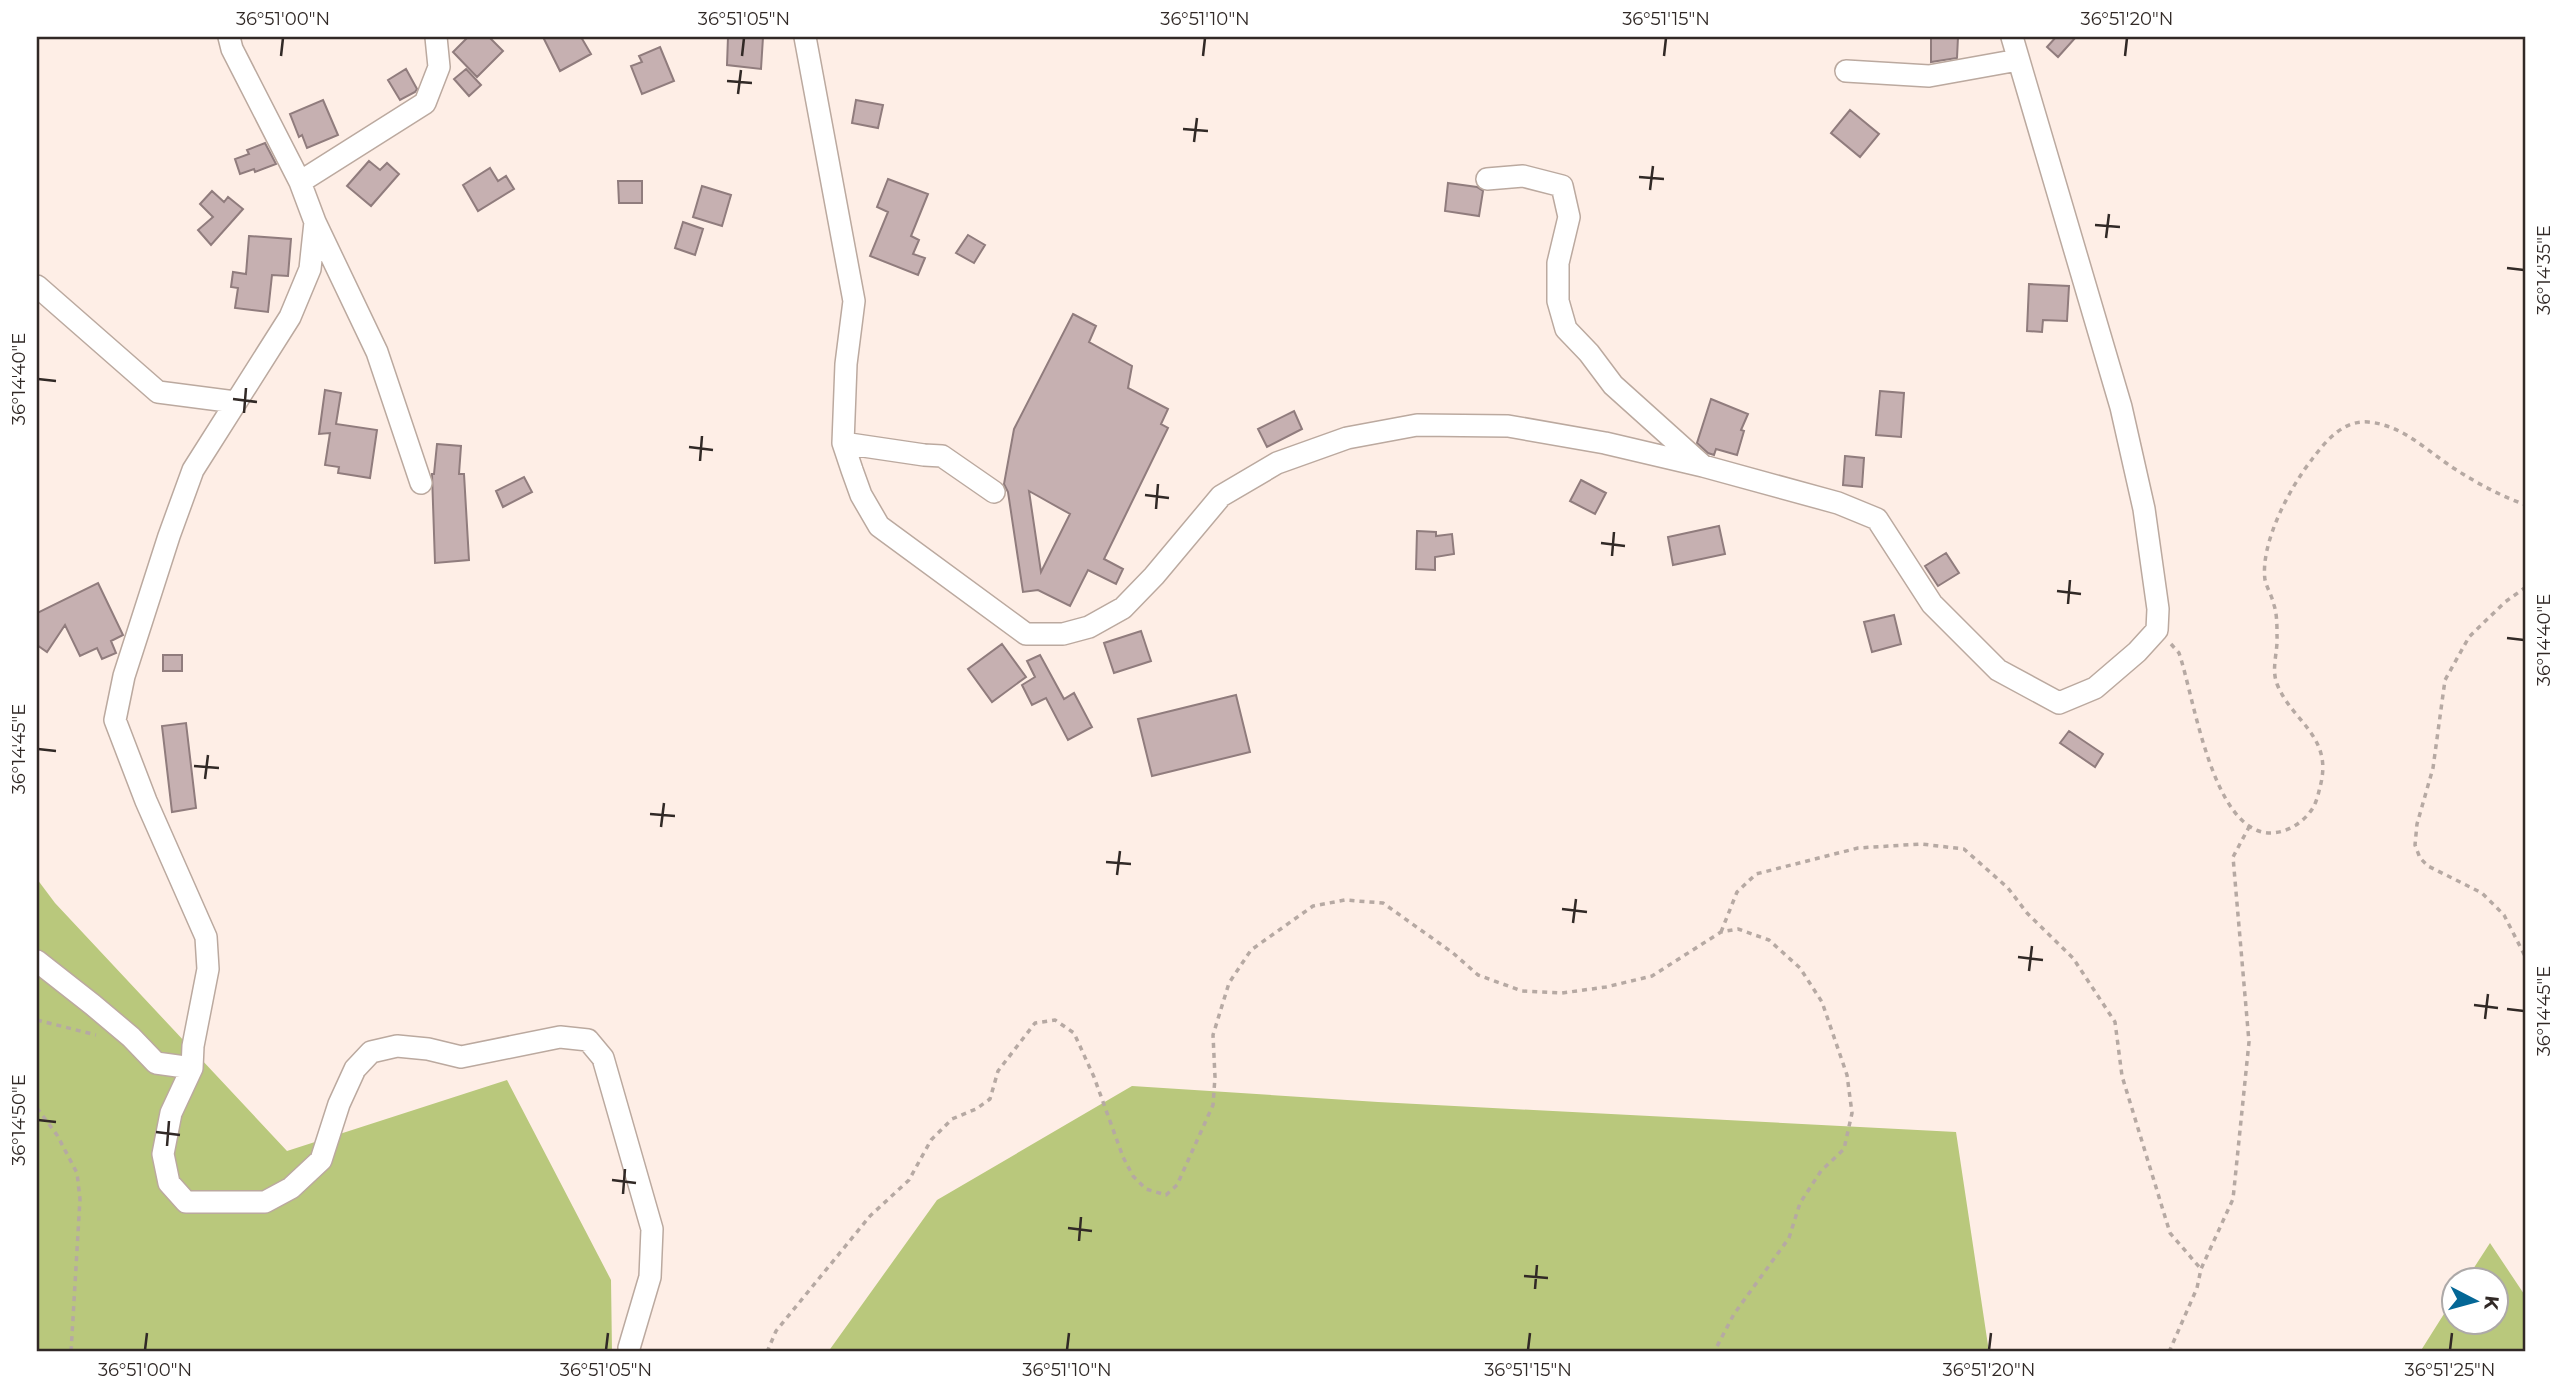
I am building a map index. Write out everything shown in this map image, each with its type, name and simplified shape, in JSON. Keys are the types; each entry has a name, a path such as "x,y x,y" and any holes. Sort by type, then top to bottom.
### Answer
{"street":[{"path":"229,37 232,48 300,182 314,222 377,352 421,483"},
{"path":"300,182 425,103 439,67 436,37"},
{"path":"805,37 854,301 846,364 843,443 861,495 879,526 1026,634 1063,634 1090,626 1123,608 1154,576 1221,496 1277,463 1347,438 1417,425 1508,426 1605,443 1703,467 1838,502 1877,519 1932,604 1998,670 2059,703 2095,688 2137,652 2157,630 2158,609 2144,509 2121,407 2012,37"},
{"path":"1846,71 1929,76 2018,60"},
{"path":"1487,179 1523,176 1562,186 1569,217 1558,263 1558,301 1566,329 1614,385 1703,467"},
{"path":"314,222 310,269 290,317 193,470 124,676 115,720 146,801 206,937 208,969 193,1046 192,1068 171,1113 163,1154 169,1183 186,1202 265,1202 291,1188 321,1160 339,1104 355,1069 371,1052 397,1046 461,1057 560,1037 588,1040 603,1058 652,1228 650,1277 629,1348"},
{"path":"37,286 158,392 235,402"},
{"path":"843,443 942,456 994,492"},
{"path":"37,961 131,1037 156,1063 192,1068"}],"path":[{"path":"2157,630 2179,653 2217,782 2231,809 2249,827 2264,833 2281,833 2299,823 2312,810 2323,779 2320,749 2307,725 2277,684 2274,664 2278,639 2275,606 2265,580 2266,558 2274,528 2307,466 2328,439 2342,428 2364,421 2384,425 2411,437 2453,468 2498,495 2526,505"},
{"path":"2526,587 2469,637 2445,680 2433,768 2417,824 2415,845 2420,858 2428,866 2482,893 2504,915 2526,958"},
{"path":"2169,1352 2197,1288 2201,1269 2233,1199 2249,1042 2233,857 2249,827"},
{"path":"1721,932 1737,892 1756,874 1858,848 1921,844 1964,849 2008,888 2027,913 2073,958 2115,1022 2122,1076 2170,1233 2201,1269"},
{"path":"767,1352 776,1331 852,1238 877,1208 909,1180 931,1140 952,1119 976,1110 990,1099 998,1071 1035,1023 1055,1020 1074,1033 1133,1176 1146,1189 1166,1195 1177,1185 1213,1105 1213,1035 1229,983 1251,950 1313,906 1345,900 1383,903 1453,953 1478,975 1522,991 1562,993 1606,987 1652,976 1721,932 1738,929 1769,940 1800,968 1822,1002 1847,1075 1852,1113 1844,1149 1821,1171 1800,1203 1789,1238 1734,1314 1714,1352"},
{"path":"37,1020 99,1036"},
{"path":"37,1108 57,1135 77,1173 80,1199 71,1352"}],"green space":[{"path":"37,879 55,903 287,1151 507,1080 611,1280 612,1352 37,1352"},
{"path":"1132,1086 1378,1102 1956,1132 1989,1352 828,1352 937,1200"},
{"path":"2490,1243 2505,1266 2475,1266"},
{"path":"2510,1273 2526,1297 2526,1352 2420,1352 2440,1320 2440,1336 2510,1336"}],"building":[{"path":"468,37 489,37 503,51 477,77 453,52"},
{"path":"543,37 581,37 591,54 560,71"},
{"path":"728,37 763,37 761,69 727,65"},
{"path":"1931,37 1958,37 1957,58 1931,62"},
{"path":"2056,37 2076,37 2058,57 2047,47"},
{"path":"660,47 674,81 642,94 631,66 642,62 639,56"},
{"path":"406,69 417,89 400,100 388,80"},
{"path":"466,69 481,85 469,96 454,79"},
{"path":"323,100 338,135 307,148 302,135 299,137 290,114"},
{"path":"856,100 883,105 878,128 852,123"},
{"path":"1850,110 1879,134 1860,157 1831,133"},
{"path":"265,143 276,164 240,174 235,159 249,154 247,150"},
{"path":"369,161 380,170 387,163 399,174 371,206 347,186"},
{"path":"490,168 498,181 506,176 514,189 478,211 463,185"},
{"path":"888,179 928,194 911,236 919,240 913,254 925,258 918,275 870,256 888,212 877,207"},
{"path":"618,181 642,181 642,203 619,203"},
{"path":"1448,183 1477,187 1483,191 1479,216 1445,211"},
{"path":"702,186 731,195 722,226 693,217"},
{"path":"212,191 224,202 228,197 243,209 211,245 198,230 213,217 200,204"},
{"path":"683,222 703,229 695,255 675,248"},
{"path":"968,235 985,245 974,263 956,253"},
{"path":"249,236 291,239 288,276 272,275 268,312 235,308 238,288 231,287 233,272 246,274"},
{"path":"2029,284 2069,286 2067,321 2043,320 2042,332 2027,331"},
{"path":"1073,314 1096,326 1089,342 1132,366 1128,388 1168,409 1161,424 1168,428 1104,559 1123,569 1116,584 1088,570 1070,606 1038,590 1023,592 1008,492 1004,484 1014,429","holes":["1029,491 1070,514 1041,572"]},
{"path":"325,390 341,393 336,424 377,430 370,478 338,473 339,467 325,465 330,433 319,434"},
{"path":"1880,391 1904,393 1901,437 1876,435"},
{"path":"1711,399 1748,414 1741,430 1744,431 1737,455 1716,449 1714,455 1697,443"},
{"path":"1294,411 1302,429 1267,447 1258,429"},
{"path":"437,444 461,446 459,474 464,474 469,560 435,563 432,474"},
{"path":"1845,456 1864,458 1862,487 1843,485"},
{"path":"524,477 532,492 503,507 496,491"},
{"path":"1581,480 1606,493 1595,514 1570,501"},
{"path":"1719,526 1725,554 1673,565 1668,537"},
{"path":"1417,531 1436,532 1436,536 1452,534 1454,554 1435,557 1435,570 1416,569"},
{"path":"1946,553 1959,573 1938,586 1925,566"},
{"path":"98,583 123,635 111,641 116,653 102,659 97,648 80,656 65,625 47,652 37,645 37,613"},
{"path":"1894,615 1901,644 1872,652 1864,622"},
{"path":"1141,631 1151,661 1114,673 1104,643"},
{"path":"1002,644 1026,677 992,702 968,669"},
{"path":"163,655 182,655 182,671 163,671"},
{"path":"1040,655 1064,699 1074,693 1092,727 1068,740 1046,698 1032,705 1022,685 1035,677 1027,661"},
{"path":"1236,695 1250,752 1152,776 1138,719"},
{"path":"186,723 196,808 172,812 162,726"},
{"path":"2069,731 2103,754 2095,767 2060,743"}]}
